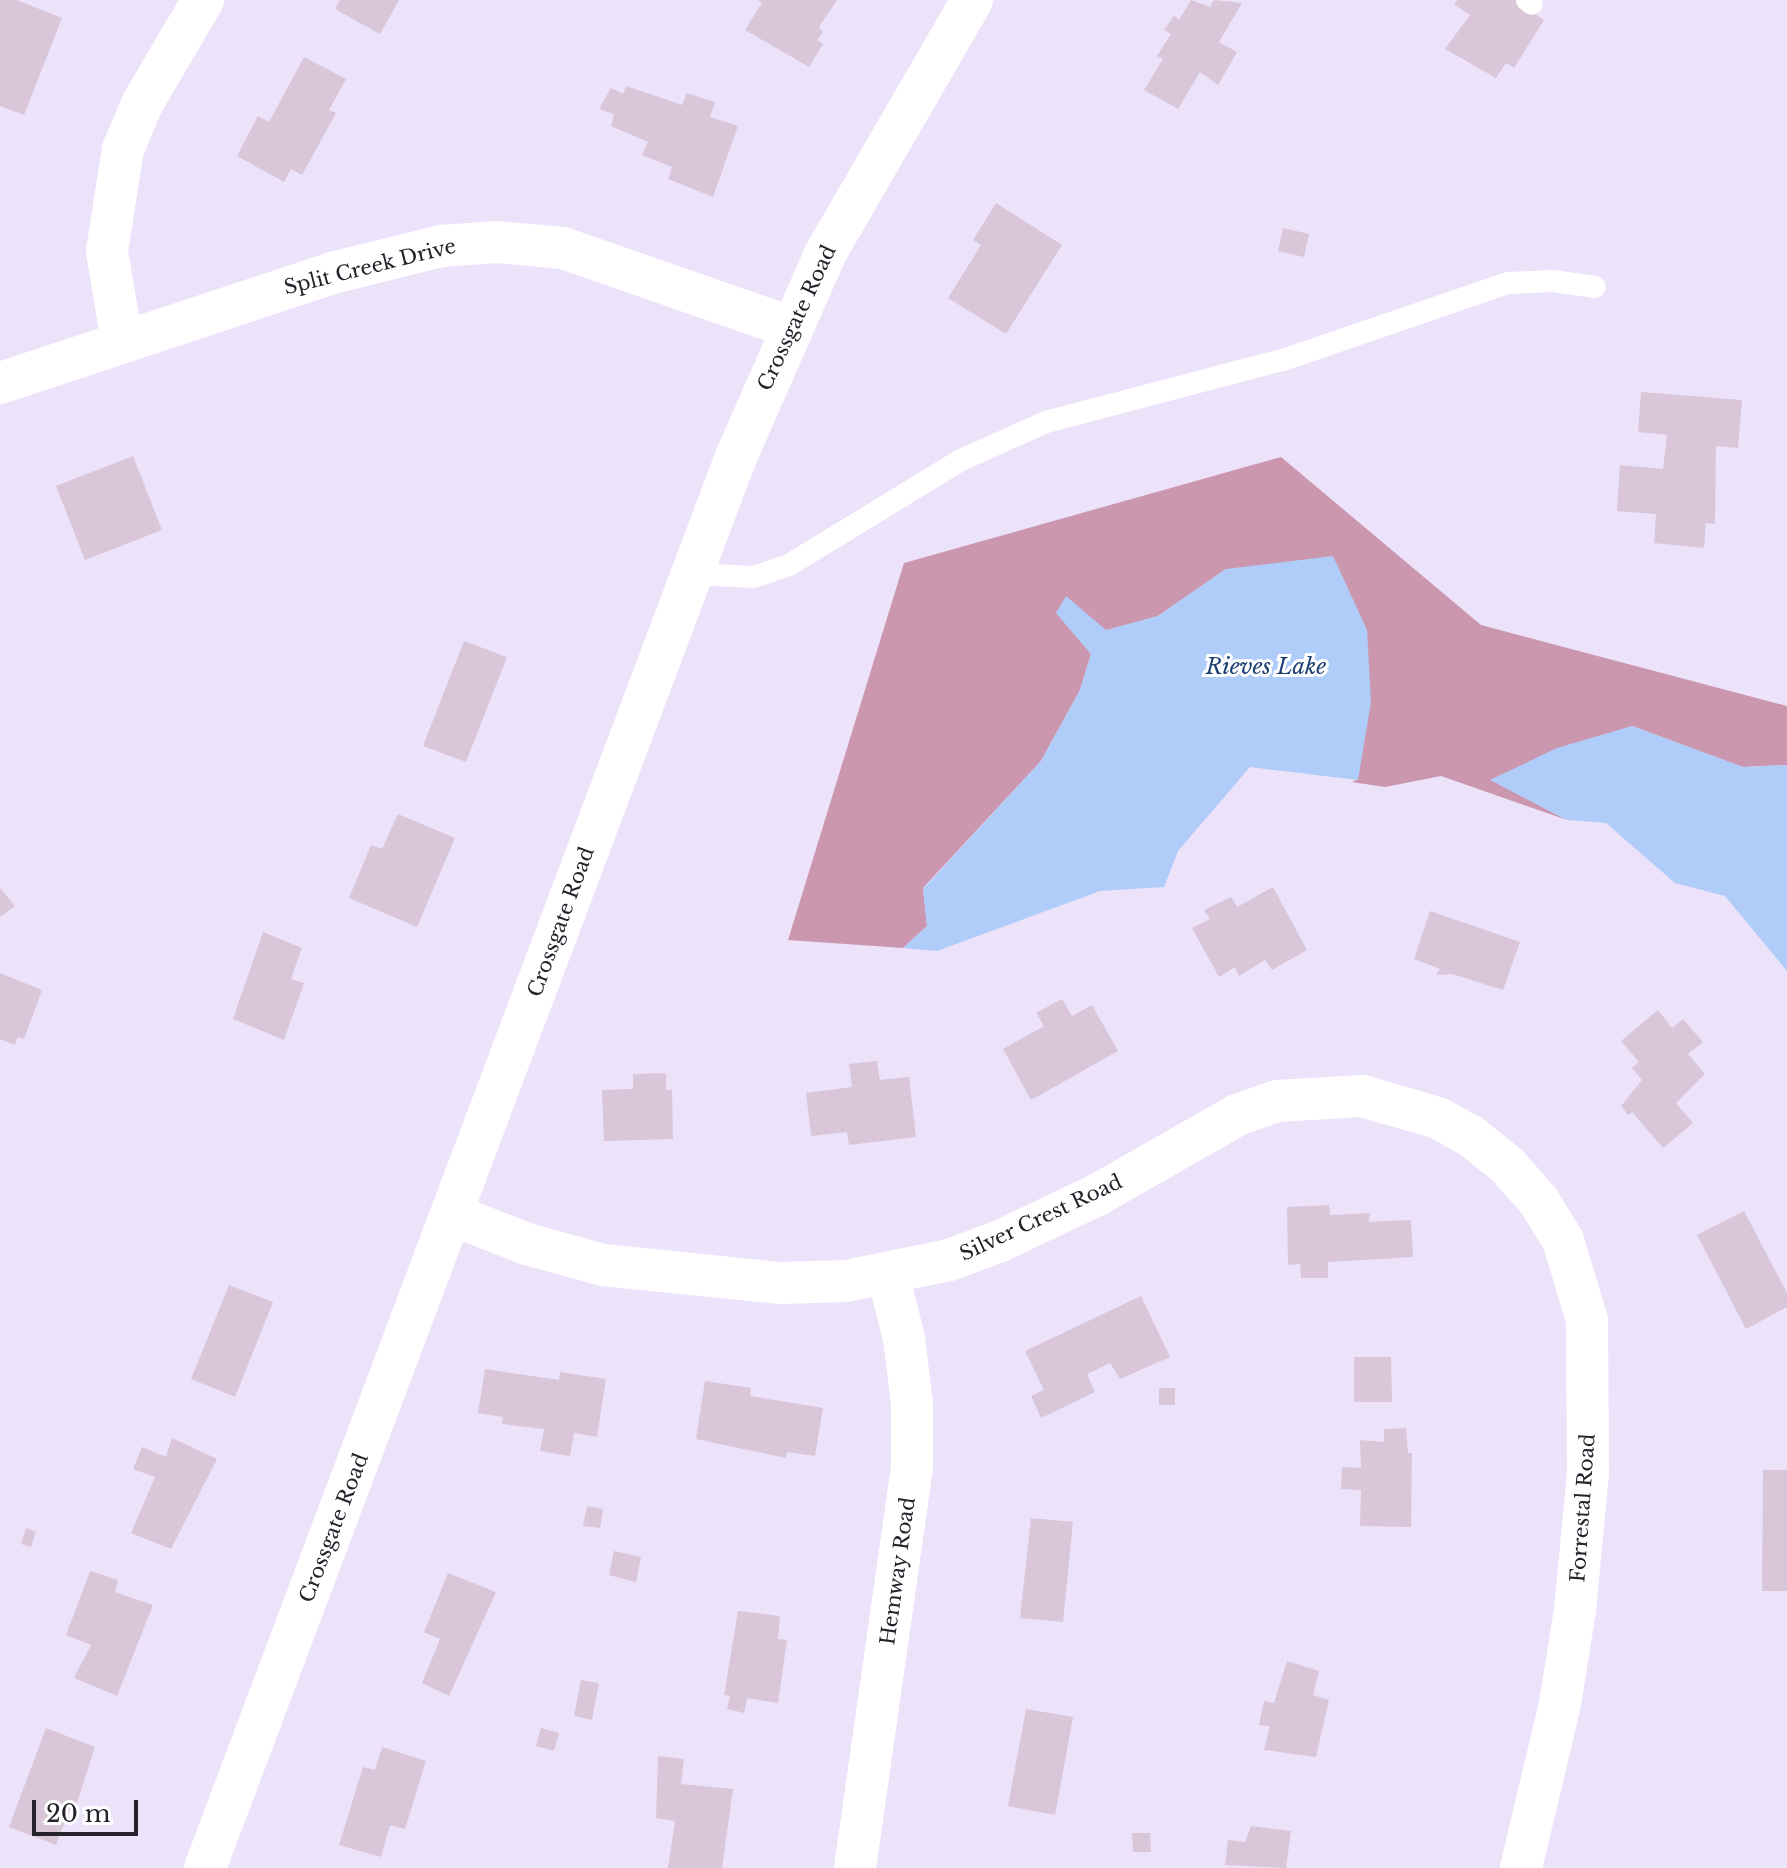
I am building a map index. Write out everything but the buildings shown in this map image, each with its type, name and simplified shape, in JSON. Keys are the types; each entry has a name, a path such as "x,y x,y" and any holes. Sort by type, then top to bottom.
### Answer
{"street":[{"path":"122,342 107,251 123,149 143,102 203,0"},
{"name":"Crossgate Road","path":"205,1868 790,327 872,167 972,0"},
{"name":"Split Creek Drive","path":"0,383 332,273 441,246 497,242 563,248 790,327"},
{"name":"Silver Crest Road","path":"453,1215 527,1244 666,1275 781,1283 888,1275 998,1242 1097,1195 1237,1115 1288,1099 1362,1096 1396,1103 1471,1136 1507,1165"},
{"name":"Forrestal Road","path":"1507,1165 1538,1200 1563,1240 1580,1283 1591,1383 1575,1610 1560,1704 1521,1868"},
{"name":"Hemway Road","path":"855,1868 912,1469 912,1403 904,1338 888,1275"}],"lane":[{"path":"695,574 754,577 789,565 961,460 1046,422 1283,360 1508,283 1553,281 1595,287"}],"shaded area":[{"path":"1281,457 1481,625 1787,706 1787,765 1743,767 1632,726 1491,780 1567,820 1441,776 1385,787 1352,782 1358,779 1226,569 1158,616 1105,631 1057,613 1091,654 1080,690 1041,761 923,888 927,926 903,948 788,940 904,563"}],"water":[{"name":"Rieves Lake","path":"1333,556 1367,630 1371,702 1358,780 1250,767 1178,851 1164,887 1100,891 937,951 903,948 927,926 923,889 1041,761 1080,690 1091,654 1056,613 1066,596 1106,630 1158,616 1226,569"},
{"path":"1632,726 1743,767 1787,765 1787,971 1725,896 1675,883 1606,823 1567,820 1490,780 1557,748"}]}
